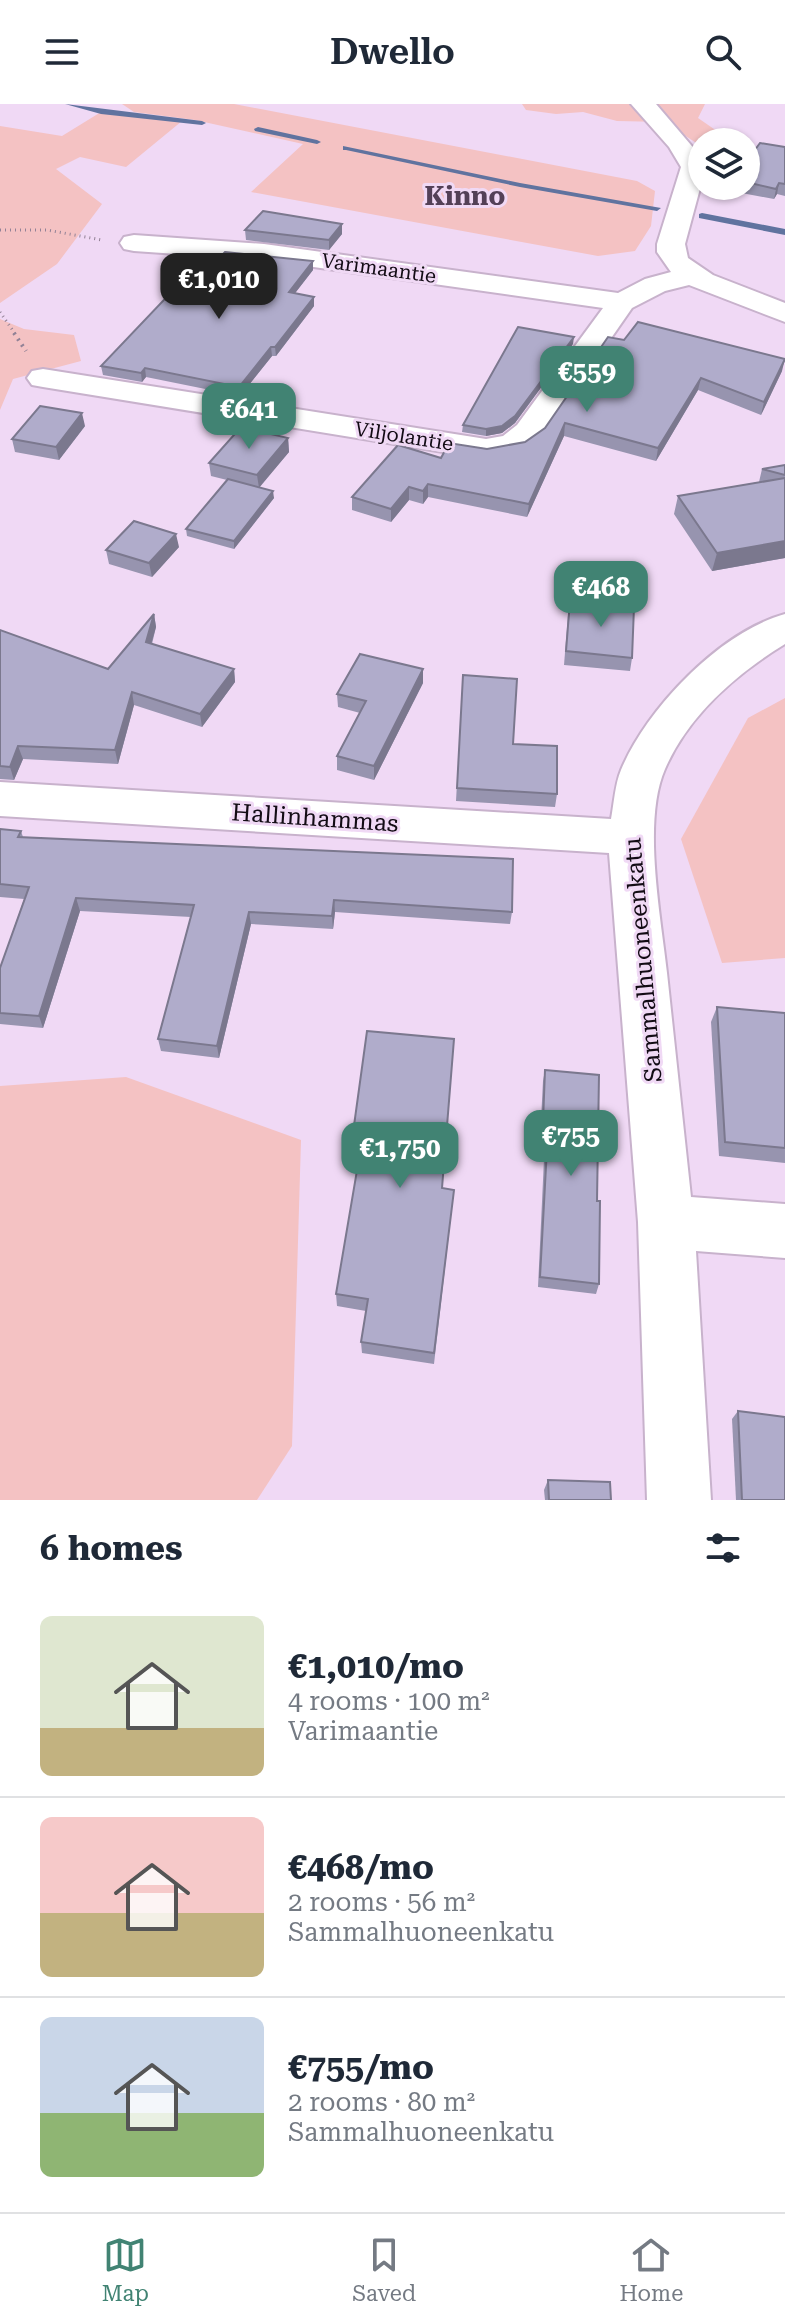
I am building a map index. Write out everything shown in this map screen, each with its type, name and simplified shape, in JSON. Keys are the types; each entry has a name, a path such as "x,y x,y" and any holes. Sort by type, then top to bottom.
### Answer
{"street":[{"path":"643,104 687,151 694,167 672,239 671,253 692,276 785,313"},
{"name":"Varimaantie","path":"134,243 264,252 622,302"},
{"name":"Viljolantie","path":"43,378 486,449 505,448 519,442 529,432 622,302 655,285 692,276"},
{"name":"Sammalhuoneenkatu","path":"679,1500 666,1222 630,837 642,771 666,730 698,691 734,657 785,627"},
{"name":"Hallinhammas","path":"0,799 630,837"},
{"path":"666,1222 785,1231"}],"path":[{"path":"0,230 47,230 134,243"},
{"path":"0,312 43,378"}],"shaded area":[{"path":"122,104 234,104 637,181 655,191 651,226 635,251 598,256 251,192 303,144 195,120 134,112"},
{"path":"522,104 705,104 698,118 712,128 688,128 688,138 664,122 617,121 583,112 556,114 526,110"},
{"path":"101,112 182,121 126,167 80,157 56,169 102,204 57,264 0,303 0,126 62,136"},
{"path":"0,319 24,329 74,335 81,361 13,379 0,410"},
{"path":"785,698 785,958 722,963 681,839 748,718"},
{"path":"126,1077 301,1140 292,1446 257,1500 0,1500 0,1086"}],"building":[{"path":"760,143 785,147 785,184 779,183 776,189 760,185"},
{"path":"263,211 342,224 329,240 245,230"},
{"path":"225,252 313,261 289,292 314,297 239,387 145,368 141,373 101,366 180,283 193,285"},
{"path":"638,322 785,359 764,402 701,378 658,448 565,423 529,504 428,484 423,491 409,487 391,509 352,497 398,445 441,458 449,443 487,449 525,442 545,428 608,337 624,340"},
{"path":"518,327 574,337 515,416 502,426 486,429 463,425"},
{"path":"40,406 82,413 56,447 12,439"},
{"path":"241,427 288,438 257,475 209,463"},
{"path":"785,465 785,475 762,469"},
{"path":"785,478 785,541 717,553 678,496"},
{"path":"228,479 273,491 234,541 186,529"},
{"path":"134,521 176,534 149,563 106,550"},
{"path":"570,601 634,607 632,658 566,651"},
{"path":"154,614 146,642 234,669 200,714 132,692 115,750 18,746 10,767 0,766 0,630 108,669"},
{"path":"360,654 423,669 374,766 337,756 366,701 337,694"},
{"path":"463,675 517,679 513,744 557,746 557,794 457,788"},
{"path":"0,829 21,831 18,837 513,859 512,912 334,900 332,916 249,912 217,1046 158,1039 194,905 76,898 39,1016 0,1013 0,968 29,887 0,884"},
{"path":"717,1007 785,1013 785,1148 725,1142"},
{"path":"367,1031 454,1039 442,1188 454,1190 434,1353 361,1342 368,1299 336,1294 362,1141 352,1140"},
{"path":"545,1070 599,1075 599,1284 540,1277 547,1148 542,1148"},
{"path":"738,1411 785,1417 785,1500 742,1500"},
{"path":"548,1480 610,1482 611,1500 549,1500"}],"waterway":[{"path":"69,104 101,112 202,123"},
{"path":"258,129 317,142"},
{"path":"346,148 520,185 657,208"},
{"path":"702,216 785,232"}],"district":[{"name":"Kinno","path":"465,196"}]}
